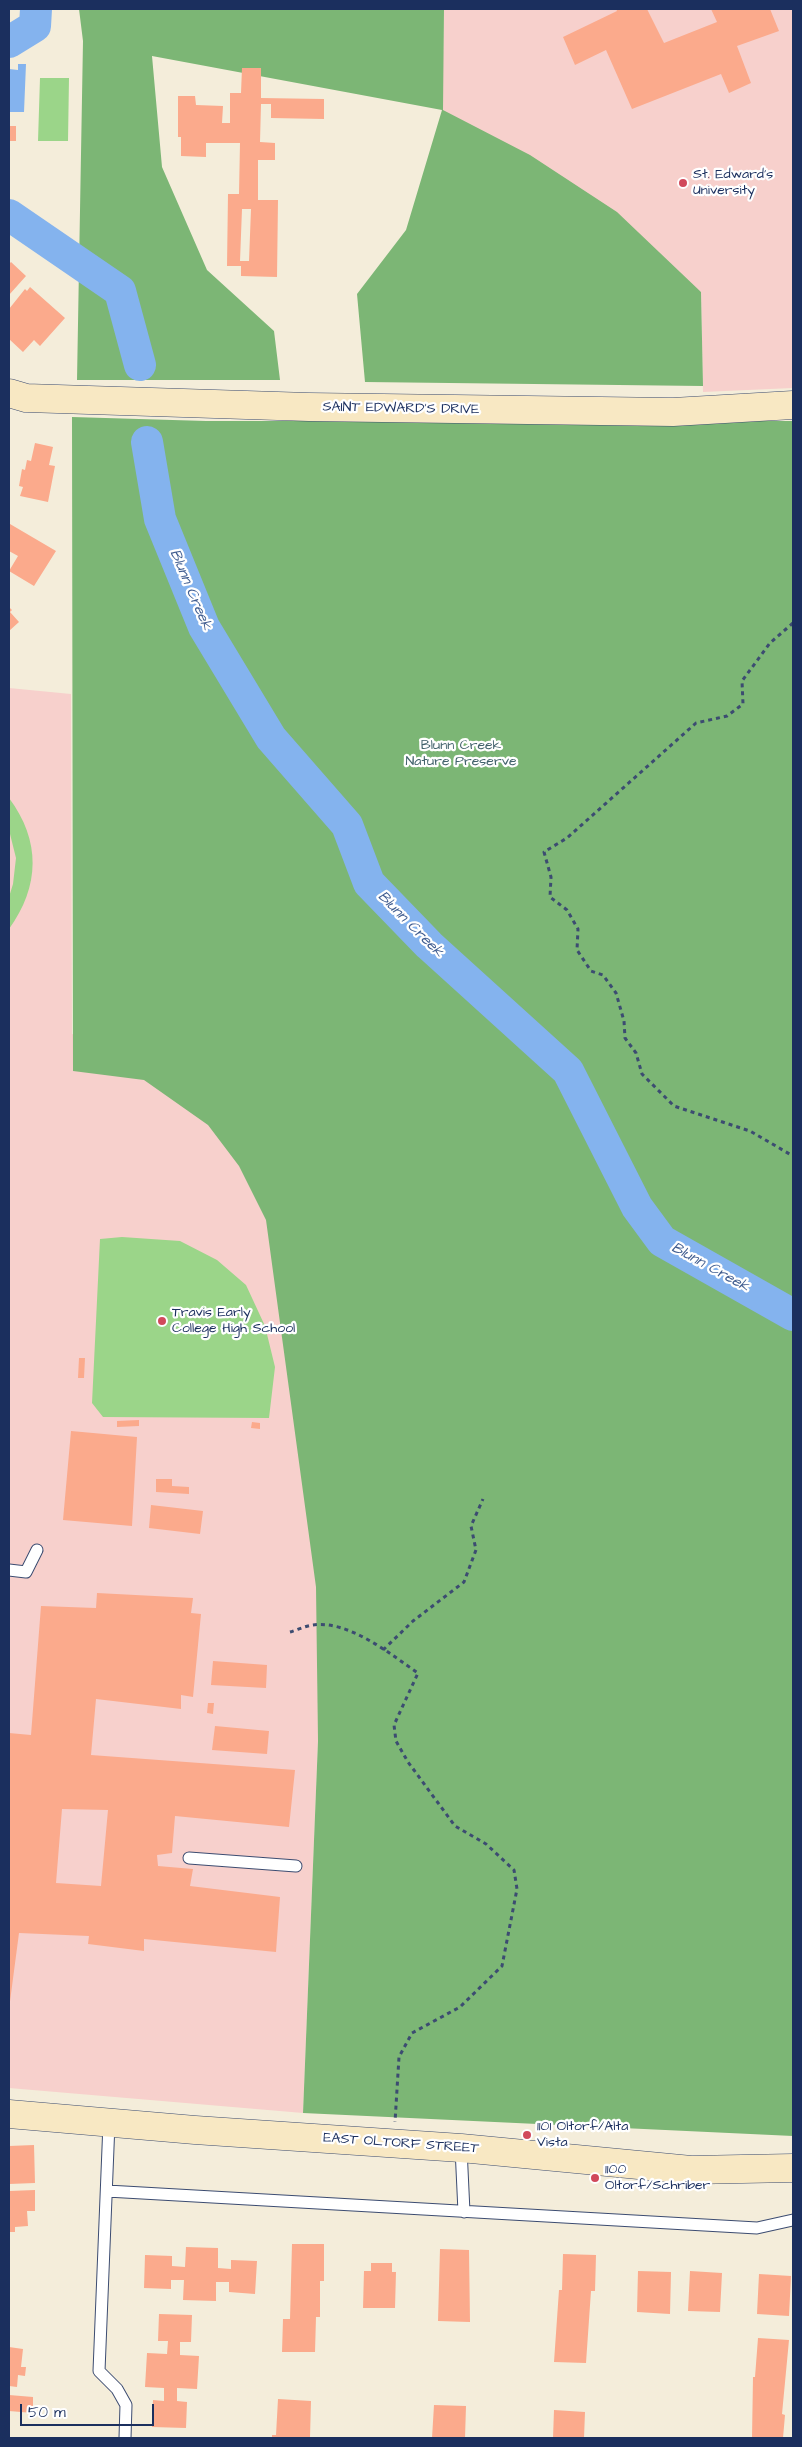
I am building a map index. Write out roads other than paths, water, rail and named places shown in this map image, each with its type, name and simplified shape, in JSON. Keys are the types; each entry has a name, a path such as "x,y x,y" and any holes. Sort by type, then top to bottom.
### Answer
{"main road":[{"name":"SAINT EDWARD'S DRIVE","path":"9,393 26,398 124,403 348,408 672,412 793,405"},
{"name":"EAST OLTORF STREET","path":"9,2114 461,2148 691,2170 793,2168"}],"lane":[{"path":"9,1570 26,1572 37,1550"},
{"path":"189,1858 296,1866"},
{"path":"109,2123 99,2371 117,2389 126,2405 125,2438"},
{"path":"461,2148 464,2212"},
{"path":"107,2191 756,2228 793,2220"}],"water":[{"path":"18,64 26,64 24,112 9,112 9,69 18,70"}],"waterway":[{"name":"Blunn Creek","path":"9,42 35,26 36,9"},
{"name":"Blunn Creek","path":"9,215 120,291 140,365"},
{"name":"Blunn Creek","path":"147,442 160,519 204,627 271,738 347,825 369,883 429,945 568,1071 637,1207 662,1241 793,1315"}],"place":[{"name":"St. Edward's University","path":"683,183"},
{"name":"Travis Early College High School","path":"162,1321"},
{"name":"1101 Oltorf/Alta Vista","path":"527,2135"},
{"name":"1100 Oltorf/Schriber","path":"595,2178"}],"park label":[{"name":"Blunn Creek Nature Preserve","path":"461,754"}]}
